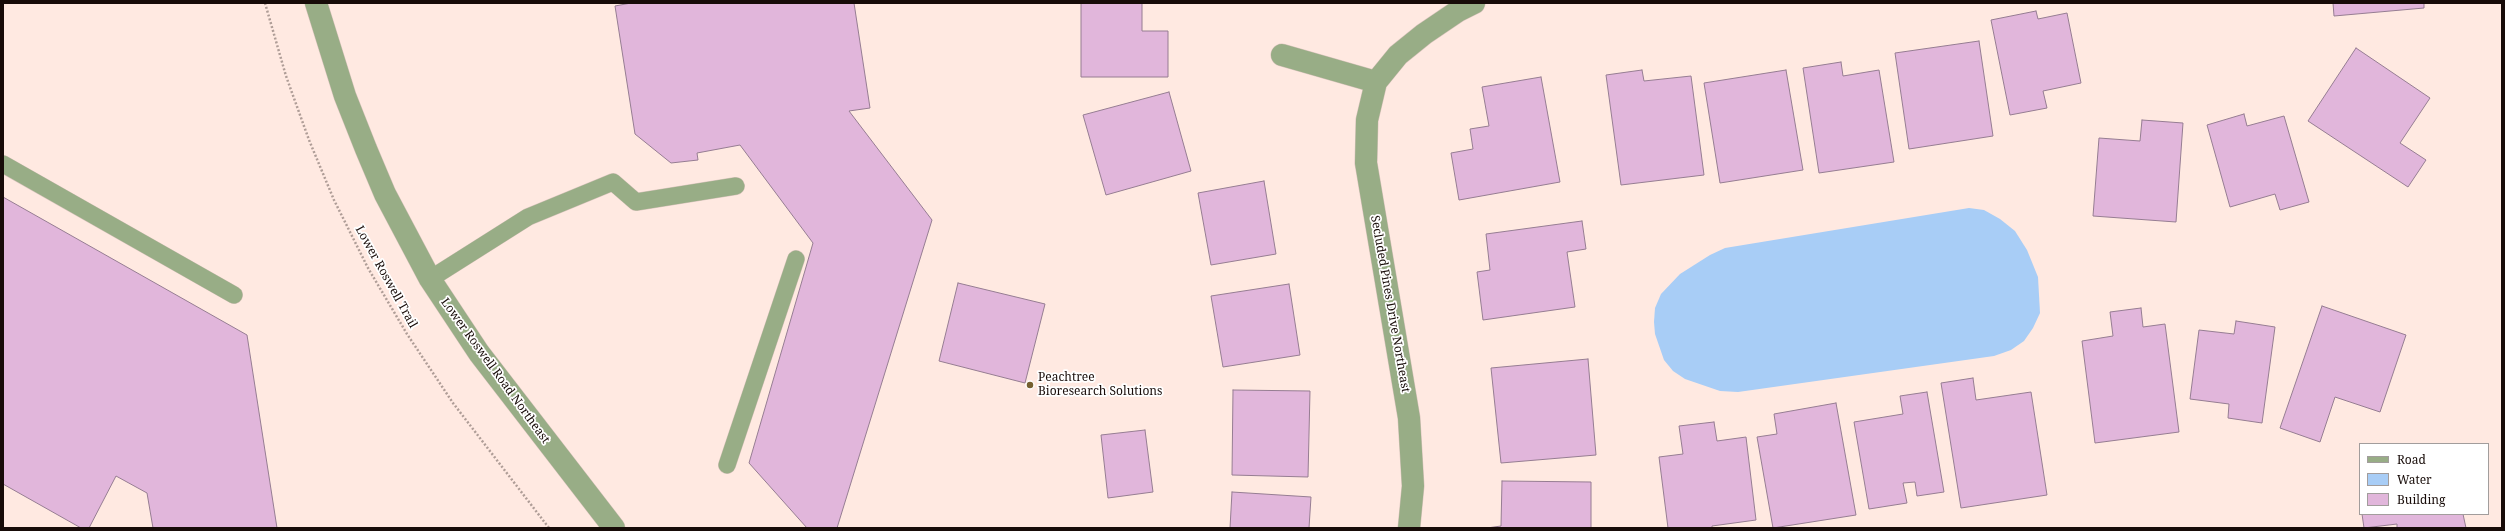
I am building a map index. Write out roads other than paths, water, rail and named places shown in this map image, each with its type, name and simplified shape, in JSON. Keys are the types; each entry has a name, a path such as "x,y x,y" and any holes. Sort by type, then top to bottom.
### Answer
{"street":[{"name":"Lower Roswell Road Northeast","path":"316,3 343,89 366,149 388,200 430,279 479,353 614,528"},
{"name":"Secluded Pines Drive Northeast","path":"1409,528 1413,486 1409,418 1366,163 1367,120 1376,82 1398,55 1419,38 1458,11 1474,3"},
{"path":"1282,55 1376,82"}],"lane":[{"path":"3,164 234,295"},
{"path":"430,279 528,217 613,182 636,202 736,186"},
{"path":"727,465 796,259"}],"water":[{"path":"1969,208 1984,210 2000,219 2015,231 2027,250 2038,277 2040,313 2033,328 2024,341 2011,350 1994,356 1738,392 1720,391 1685,379 1673,371 1664,360 1655,334 1654,322 1655,308 1661,294 1680,274 1710,255 1725,248"}],"place":[{"name":"Peachtree Bioresearch Solutions","path":"1030,385"}]}
